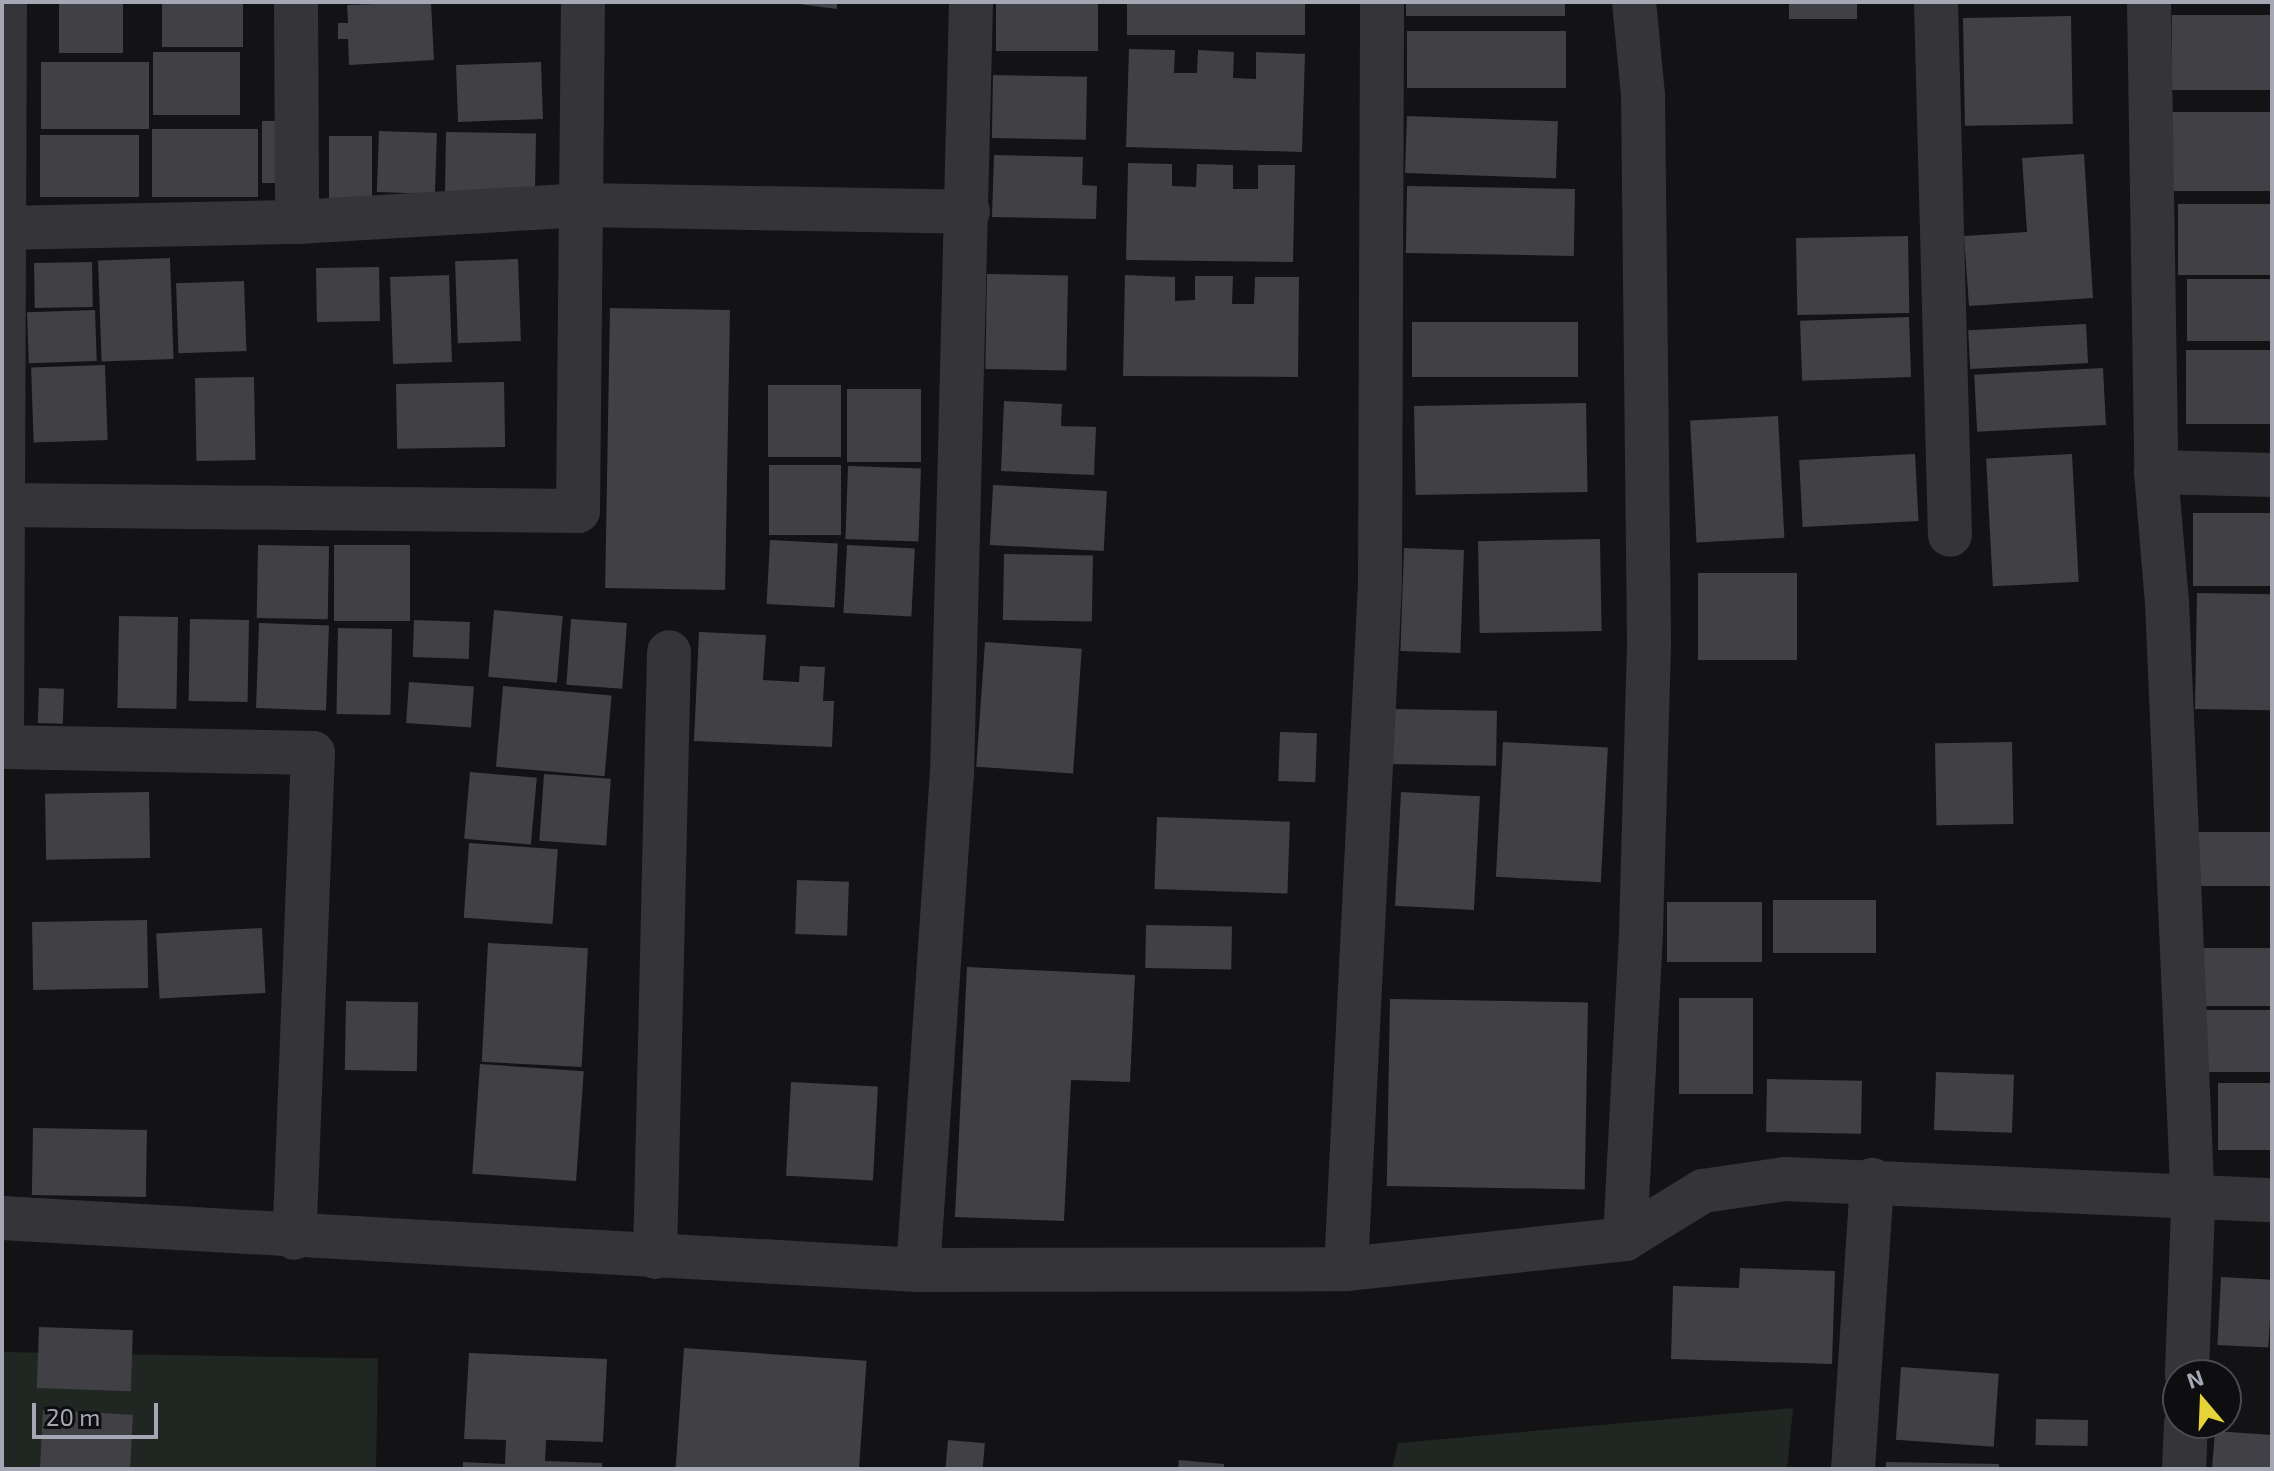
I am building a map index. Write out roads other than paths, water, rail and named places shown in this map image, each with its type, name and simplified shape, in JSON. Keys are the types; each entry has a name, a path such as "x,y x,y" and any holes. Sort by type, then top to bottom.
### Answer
{"street":[{"path":"5,2 2,744 313,753 294,1238"},
{"path":"296,2 297,222"},
{"path":"5,505 578,511 583,2"},
{"path":"918,1270 952,775 971,2"},
{"path":"1346,1269 1380,584 1382,2"},
{"path":"1625,1239 1641,931 1649,641 1643,95 1634,2"},
{"path":"1936,2 1950,535"},
{"path":"2149,2 2156,472 2167,602 2192,1200 2188,1359"},
{"path":"5,228 297,222 583,205 968,212"},
{"path":"2156,472 2272,475"},
{"path":"655,1257 669,652"},
{"path":"2,1218 294,1238 918,1270 1346,1269 1625,1239 1703,1191 1785,1179 1872,1180 2192,1200 2272,1200"},
{"path":"1853,1469 1872,1180"},
{"path":"2184,1469 2185,1439"}]}
